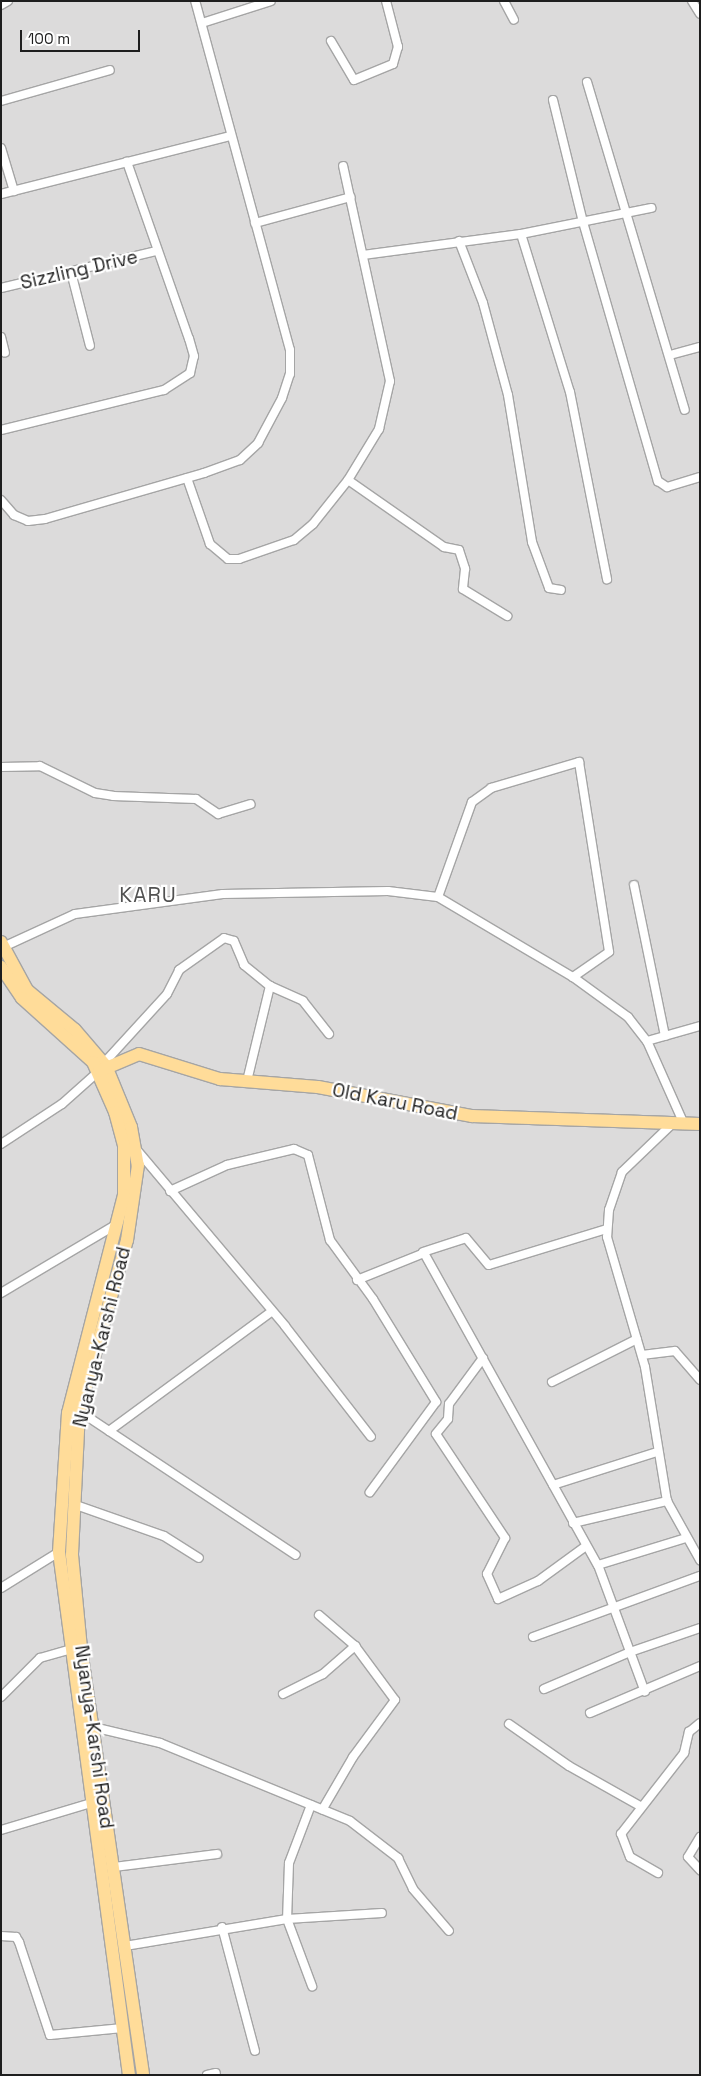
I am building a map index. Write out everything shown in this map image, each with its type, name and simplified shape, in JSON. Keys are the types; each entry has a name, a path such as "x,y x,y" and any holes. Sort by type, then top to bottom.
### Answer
{"main road":[{"name":"Nyanya-Karshi Road","path":"2,946 27,990 75,1030 103,1067 135,1148 134,1212 79,1412 73,1504 75,1648 91,1803 129,2075"},
{"name":"Nyanya-Karshi Road","path":"1,967 5,984 103,1067 124,1146 124,1196 68,1413 58,1552 75,1648 93,1727 143,2075"},
{"name":"Old Karu Road","path":"103,1067 139,1054 175,1068 247,1081 318,1087 472,1116 700,1124"}],"street":[{"path":"1,5 8,1"},
{"path":"1,500 14,515 28,521 186,478 240,460 258,443 290,374 290,350 195,1"},
{"path":"202,23 271,1"},
{"path":"330,41 354,80 392,64 398,47 386,1"},
{"path":"504,1 514,20"},
{"path":"692,1 700,14"},
{"path":"1,101 110,70"},
{"path":"587,82 624,213 670,356 685,410"},
{"path":"553,100 583,222 658,480 667,487 700,477"},
{"path":"1,194 231,136"},
{"path":"1,148 14,191"},
{"path":"1,430 164,390 190,373 194,356 189,339 156,252 127,162"},
{"path":"186,478 210,544 223,556 239,560 294,540 313,524 348,480 379,429 390,393 363,255 343,166"},
{"path":"255,223 351,198"},
{"path":"363,255 521,234 651,208"},
{"path":"521,234 570,392 607,579"},
{"path":"459,241 483,303 508,395 532,542 549,588 561,590"},
{"name":"Sizzling Drive","path":"1,288 156,252"},
{"path":"71,272 90,346"},
{"path":"1,337 6,353"},
{"path":"670,356 700,347"},
{"path":"348,480 444,547 459,550 465,569 462,589 507,616"},
{"path":"438,897 472,802 491,788 579,762 609,952 573,977"},
{"path":"1,767 14,763 40,766 95,793 113,796 196,799 218,814 252,804"},
{"path":"634,886 665,1036"},
{"path":"2,946 75,914 223,894 388,891 438,897 573,977 628,1017 647,1041 678,1123 622,1172 607,1229 642,1355 657,1452 668,1501 686,1538 700,1560"},
{"path":"1,1144 62,1104 103,1067 166,994 179,970 220,939 234,940 244,965 270,986 303,1001 329,1034"},
{"path":"247,1081 270,986"},
{"path":"647,1041 700,1026"},
{"path":"135,1148 370,1437"},
{"path":"170,1191 226,1165 303,1150 313,1172 327,1235 436,1403 370,1492"},
{"path":"1,1293 117,1224"},
{"path":"357,1280 423,1252 466,1238 489,1265 607,1229"},
{"path":"423,1252 598,1565 612,1607 646,1692"},
{"path":"109,1431 270,1312"},
{"path":"552,1382 636,1339"},
{"path":"642,1355 675,1351 700,1380"},
{"path":"483,1358 449,1404 448,1419 436,1434 505,1538 487,1574 498,1599 538,1580 586,1546"},
{"path":"79,1412 296,1555"},
{"path":"553,1485 657,1452"},
{"path":"573,1522 668,1501"},
{"path":"73,1504 157,1533 199,1558"},
{"path":"598,1565 686,1538"},
{"path":"1,1588 58,1552"},
{"path":"533,1637 700,1576"},
{"path":"319,1615 354,1646 395,1700 353,1757 322,1810"},
{"path":"544,1689 630,1652 700,1628"},
{"path":"283,1694 323,1674 354,1646"},
{"path":"1,1697 40,1658 75,1648"},
{"path":"590,1714 646,1692 700,1666"},
{"path":"658,1873 639,1865 624,1849 621,1834 640,1806 684,1754 689,1732 700,1723"},
{"path":"510,1724 569,1766 640,1806"},
{"path":"93,1727 160,1743 350,1821 381,1841 398,1858 413,1889 449,1931"},
{"path":"1,1830 91,1803"},
{"path":"311,1805 289,1863 287,1919 312,1986"},
{"path":"700,1837 688,1856 700,1870"},
{"path":"114,1867 217,1854"},
{"path":"125,1946 222,1927 287,1919 382,1914"},
{"path":"222,1927 254,2051"},
{"path":"1,1936 16,1937 19,1942 50,2035 123,2028"},
{"path":"207,2075 216,2073"}],"shaded area":[{"path":"1,1 700,1 700,2075 1,2075"}],"district":[{"name":"KARU","path":"148,895"}]}
